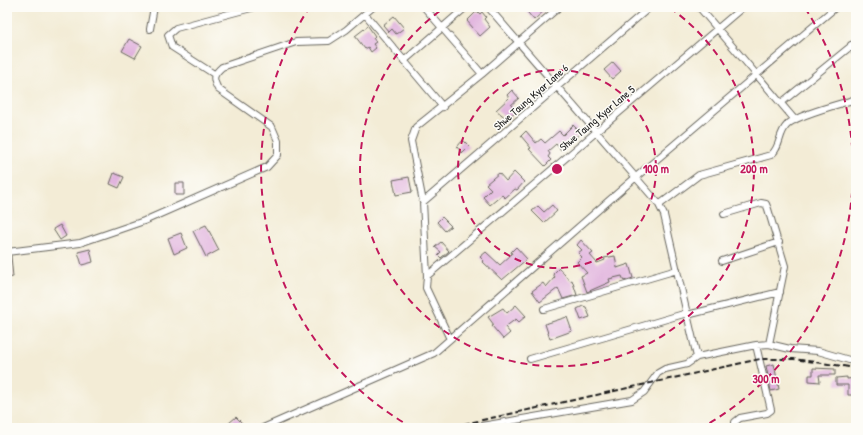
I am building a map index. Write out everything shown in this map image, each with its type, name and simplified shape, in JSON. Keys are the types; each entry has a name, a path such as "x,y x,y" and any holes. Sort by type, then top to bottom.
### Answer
{"street":[{"path":"150,29 154,7"},
{"path":"214,74 172,47 168,35 176,28 255,7"},
{"path":"7,252 80,243 144,221 267,167 278,155 278,141 272,127 218,88 214,80 214,74 222,67 296,42 329,41 346,30 372,7"},
{"path":"424,7 482,74"},
{"path":"404,60 466,7"},
{"path":"488,7 659,205 664,215 697,358"},
{"path":"450,339 426,288 427,276 423,202 411,141 412,135 416,127 443,107 559,7"},
{"name":"Shwe Taung Kyar Lane 6","path":"423,202 650,7"},
{"path":"699,7 795,120"},
{"name":"Shwe Taung Kyar Lane 5","path":"427,276 743,7"},
{"path":"263,428 434,353 636,177 836,7"},
{"path":"365,14 443,107"},
{"path":"780,103 854,43 856,53"},
{"path":"659,205 699,175 771,155 778,147 787,125 795,120 856,99"},
{"path":"724,214 762,203 766,204 779,242 785,266 769,344"},
{"path":"722,261 779,242"},
{"path":"544,309 677,270"},
{"path":"530,359 687,314 780,292"},
{"path":"471,428 632,400 644,392 658,373 687,364 697,358 756,345 769,344 790,349 825,352 856,362"},
{"path":"735,428 735,422 740,418 767,413 771,410 756,345"}],"building":[{"path":"523,7 548,7 534,20"},
{"path":"477,11 480,14 482,12 486,17 484,19 490,27 480,36 467,21"},
{"path":"394,16 404,28 396,34 392,29 389,32 383,25"},
{"path":"368,26 375,36 373,38 376,42 373,44 376,48 371,52 368,47 365,49 355,36"},
{"path":"129,39 142,46 135,58 122,51"},
{"path":"613,62 621,71 612,79 604,70"},
{"path":"512,90 519,98 511,105 516,111 507,119 496,110 509,98 507,95"},
{"path":"573,125 581,133 561,150 556,144 548,151 550,154 548,157 551,160 545,166 529,149 531,148 521,136 526,131 536,143 541,139 545,143 559,131 563,135"},
{"path":"463,140 469,146 462,153 457,147"},
{"path":"514,172 524,182 517,190 515,189 505,198 502,195 490,205 483,197 491,189 486,184 499,173 506,181"},
{"path":"114,173 124,177 119,188 110,184"},
{"path":"409,177 412,192 396,195 393,180"},
{"path":"175,183 184,183 184,195 175,195"},
{"path":"552,205 557,211 544,223 532,211 538,206 544,212"},
{"path":"442,217 451,226 445,231 437,222"},
{"path":"60,225 66,236 60,240 53,229"},
{"path":"206,225 219,250 206,257 193,231"},
{"path":"181,233 187,248 174,254 168,238"},
{"path":"581,240 593,253 590,255 597,263 605,260 604,258 615,256 617,268 629,264 633,278 624,281 622,276 609,279 610,282 587,292 581,276 587,273 577,262 582,257 578,253 582,250 577,245"},
{"path":"441,242 449,251 441,258 438,255 441,252 435,247"},
{"path":"516,247 527,259 502,280 483,262 484,261 480,257 486,252 500,265 512,254 511,252"},
{"path":"90,249 93,262 82,265 78,252"},
{"path":"7,256 11,256 13,277 7,278"},
{"path":"559,268 570,281 572,280 577,295 563,299 558,288 540,302 532,291 543,283 546,287 555,277 553,274"},
{"path":"516,305 526,316 519,322 516,319 505,327 510,333 503,339 492,326 494,325 488,317 503,308 507,313"},
{"path":"583,306 586,307 590,317 581,320 577,309"},
{"path":"567,317 572,331 550,339 545,324"},
{"path":"774,364 779,389 771,391 766,366"},
{"path":"813,368 835,369 835,375 819,375 820,382 809,381 809,375 813,375"},
{"path":"847,377 847,379 856,378 855,395 848,395 848,385 836,385 836,378"},
{"path":"236,417 242,423 236,428 233,428 229,423"}],"railway":[{"path":"446,428 760,359 794,359 856,368"}]}
